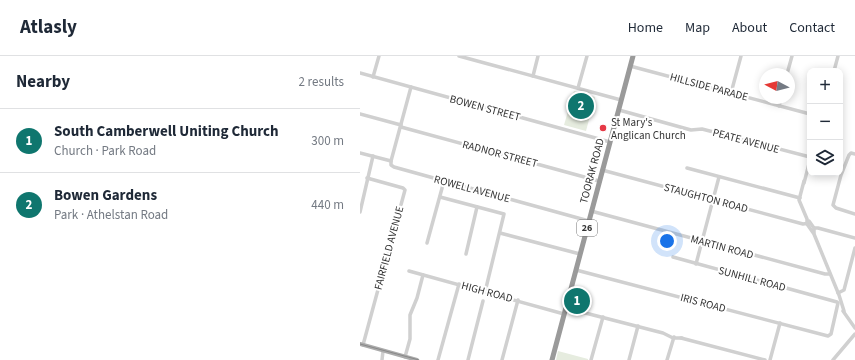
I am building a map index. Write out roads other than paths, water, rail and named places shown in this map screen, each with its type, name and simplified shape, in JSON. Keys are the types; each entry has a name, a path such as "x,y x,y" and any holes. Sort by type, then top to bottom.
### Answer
{"highway":[{"name":"TOORAK ROAD","path":"552,360 633,56"}],"main road":[{"path":"361,345 417,360"}],"street":[{"path":"373,77 379,56"},
{"path":"459,56 474,58 621,100"},
{"path":"533,76 538,56"},
{"path":"578,88 587,56"},
{"path":"731,93 741,56"},
{"path":"789,68 792,56"},
{"path":"835,68 838,56"},
{"name":"HILLSIDE PARADE","path":"630,66 807,113"},
{"name":"BOWEN STREET","path":"360,73 610,142"},
{"path":"391,161 411,87"},
{"name":"PEATE AVENUE","path":"619,110 691,130 702,129 807,158"},
{"name":"RADNOR STREET","path":"360,114 599,181"},
{"name":"ROWELL AVENUE","path":"360,153 391,161 391,165 394,167 589,221"},
{"path":"855,154 851,153 848,155 841,174 834,204 834,207 855,214"},
{"path":"360,212 373,156"},
{"path":"687,168 800,198"},
{"name":"STAUGHTON ROAD","path":"602,170 803,224 809,224"},
{"path":"807,170 800,198 809,224 838,293 841,309 855,328"},
{"path":"696,264 719,177"},
{"name":"FAIRFIELD AVENUE","path":"361,345 405,190 403,188 367,178"},
{"path":"427,243 444,181"},
{"path":"440,197 504,214 485,292"},
{"path":"466,254 477,207"},
{"name":"MARTIN ROAD","path":"591,211 825,274 830,274"},
{"path":"809,224 814,228 855,238"},
{"path":"814,228 814,234"},
{"path":"500,233 580,254"},
{"path":"838,293 844,290 855,248"},
{"name":"SUNHILL ROAD","path":"673,257 839,302"},
{"name":"IRIS ROAD","path":"576,270 829,336 837,312"},
{"name":"HIGH ROAD","path":"409,271 564,314"},
{"path":"405,357 409,341 410,315 424,275"},
{"path":"438,360 460,284"},
{"path":"502,360 518,300"},
{"path":"468,360 483,301"},
{"path":"839,302 837,312 840,310 844,312"},
{"path":"566,308 765,360"},
{"path":"591,360 603,317"},
{"path":"770,360 780,323"},
{"path":"629,360 638,326"},
{"path":"833,360 855,334"},
{"path":"667,360 674,337"},
{"path":"382,360 384,351"}],"tram line":[{"path":"360,344 419,360"}],"place":[{"name":"Bowen Gardens","path":"581,106"},
{"name":"St Mary's Anglican Church","path":"603,128"},
{"name":"South Camberwell Uniting Church","path":"577,301"}]}
